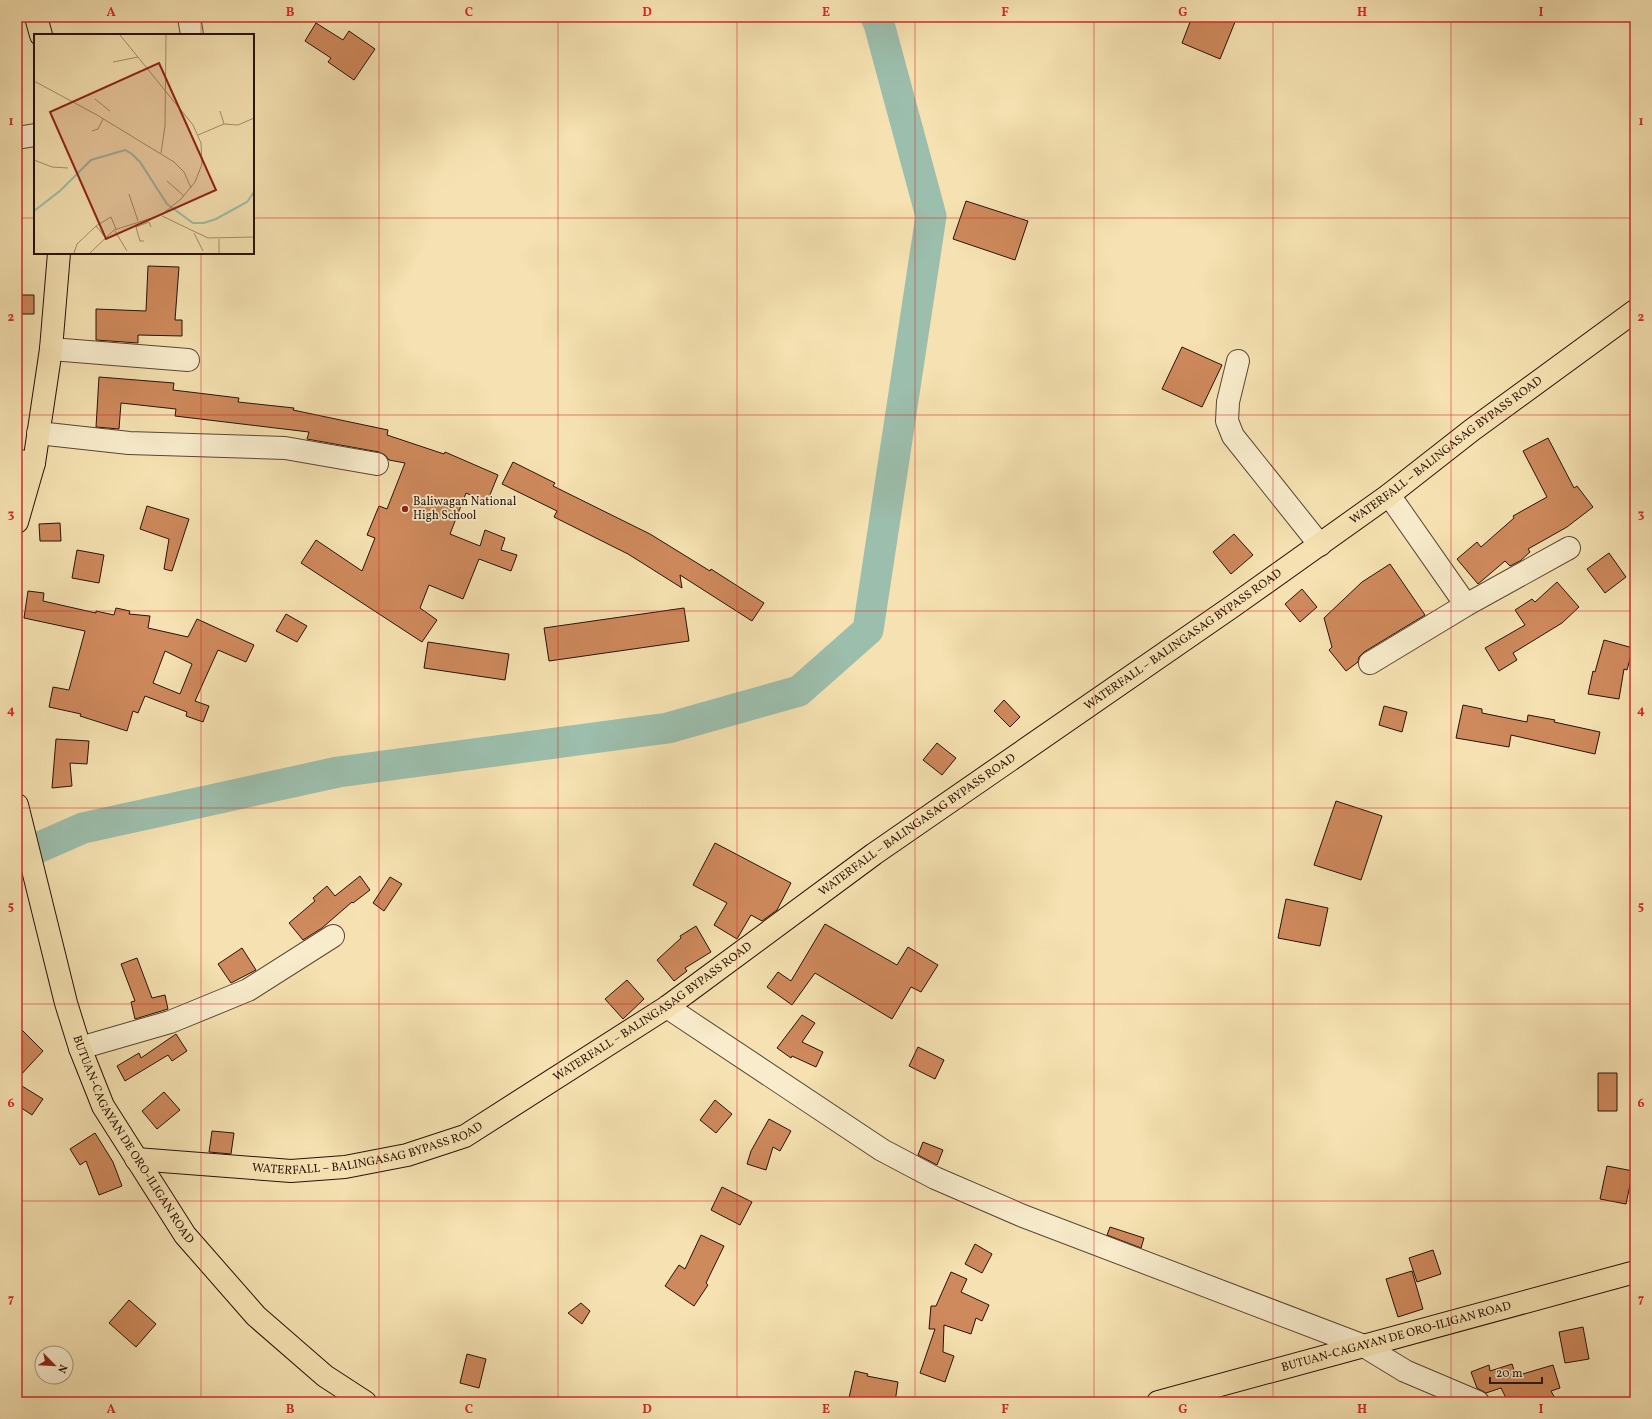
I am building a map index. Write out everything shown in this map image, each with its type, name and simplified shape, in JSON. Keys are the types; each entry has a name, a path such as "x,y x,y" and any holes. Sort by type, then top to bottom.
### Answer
{"main road":[{"path":"36,17 41,34"},
{"path":"17,522 25,462 38,433 51,349 59,254"},
{"name":"WATERFALL ‒ BALINGASAG BYPASS ROAD","path":"136,1159 291,1171 345,1166 407,1155 465,1136 667,1007 880,849 1389,495 1472,430 1635,312"},
{"name":"BUTUAN-CAGAYAN DE ORO-ILIGAN ROAD","path":"17,805 66,1003 80,1048 103,1106 185,1235 256,1316 325,1376 365,1402"},
{"name":"BUTUAN-CAGAYAN DE ORO-ILIGAN ROAD","path":"1158,1402 1635,1272"}],"street":[{"path":"189,17 192,34"},
{"path":"17,138 34,135"},
{"path":"51,349 188,360"},
{"path":"1238,361 1228,402 1227,421 1233,436 1320,544"},
{"path":"38,433 129,443 285,448 377,464"},
{"path":"1389,495 1466,605"},
{"path":"1370,663 1466,605 1570,548"},
{"path":"80,1048 170,1022 248,990 333,936"},
{"path":"667,1007 882,1150 935,1178 1024,1216 1364,1346 1405,1371 1478,1402"}],"building":[{"path":"1192,17 1237,17 1220,59 1182,43"},
{"path":"316,23 343,40 349,31 375,49 354,80 328,62 331,58 305,41"},
{"path":"966,201 1028,221 1015,260 953,239"},
{"path":"148,266 179,267 175,320 182,320 182,336 138,335 138,343 96,340 96,309 146,311"},
{"path":"17,295 34,295 34,314 17,314"},
{"path":"1182,347 1222,365 1202,407 1162,389"},
{"path":"99,377 174,383 173,390 239,398 238,402 294,408 293,410 388,430 387,435 444,454 445,452 498,475 487,502 466,493 450,534 480,546 485,530 505,538 501,550 517,555 511,571 479,559 463,599 429,585 420,608 437,620 422,642 301,563 316,540 362,571 375,538 367,535 379,506 387,509 405,463 389,460 385,455 379,452 307,439 309,432 175,416 176,409 121,403 119,429 96,427"},
{"path":"1548,438 1574,488 1577,486 1593,507 1567,527 1528,549 1530,552 1520,561 1510,566 1505,561 1478,584 1457,559 1477,542 1481,547 1514,518 1513,516 1547,497 1523,451"},
{"path":"513,462 555,483 553,486 650,534 710,571 711,569 764,603 752,621 680,575 682,588 628,554 554,517 557,511 502,484"},
{"path":"147,506 189,519 172,571 164,569 169,539 140,529"},
{"path":"60,523 61,541 40,541 39,524"},
{"path":"1234,534 1253,555 1231,574 1213,552"},
{"path":"77,550 104,555 99,583 72,578"},
{"path":"1609,553 1626,577 1605,593 1587,569"},
{"path":"1390,564 1425,615 1364,652 1359,657 1358,662 1346,671 1329,650 1332,647 1324,618 1362,582"},
{"path":"1557,582 1579,607 1562,623 1513,653 1517,660 1499,671 1485,648 1525,625 1515,610 1532,599 1535,602"},
{"path":"1302,589 1317,607 1300,622 1285,604"},
{"path":"28,591 44,593 43,601 96,613 96,611 114,615 116,608 130,611 129,614 150,616 148,628 188,637 197,619 254,645 246,662 218,650 195,701 209,706 203,722 186,716 187,712 145,696 138,713 133,711 127,731 80,716 81,714 49,707 53,687 69,690 85,631 24,618","holes":["165,651 192,664 180,694 153,683"]},
{"path":"684,608 689,641 549,661 544,628"},
{"path":"286,614 307,626 297,642 276,631"},
{"path":"1604,640 1633,648 1627,670 1624,669 1619,699 1588,694 1593,671 1595,672"},
{"path":"428,642 509,654 505,680 424,668"},
{"path":"1004,700 1020,717 1010,727 994,711"},
{"path":"1463,705 1482,709 1482,713 1527,722 1528,715 1555,720 1554,722 1600,732 1595,754 1511,735 1509,747 1456,738"},
{"path":"1384,706 1407,712 1402,732 1379,725"},
{"path":"56,739 89,741 87,764 70,763 72,786 52,788"},
{"path":"937,743 956,758 942,775 923,760"},
{"path":"1336,801 1382,816 1361,880 1314,865"},
{"path":"715,843 791,883 777,910 762,921 751,915 737,939 714,925 727,903 693,885"},
{"path":"360,876 370,890 353,903 352,902 322,928 303,940 289,923 315,901 313,898 327,886 335,896"},
{"path":"390,877 402,884 384,911 373,903"},
{"path":"1286,899 1328,908 1320,946 1278,938"},
{"path":"825,924 897,965 908,947 938,965 921,992 911,987 892,1019 815,973 792,1005 767,987 778,972 791,981"},
{"path":"696,926 711,952 685,968 687,971 674,981 657,960 681,938 680,936"},
{"path":"242,948 256,970 231,983 218,964"},
{"path":"137,958 152,998 165,995 168,1009 135,1019 131,1002 135,1001 121,964"},
{"path":"627,980 644,999 623,1019 605,999"},
{"path":"802,1015 815,1023 802,1042 823,1052 816,1067 792,1056 791,1058 777,1048"},
{"path":"17,1025 43,1051 17,1079"},
{"path":"176,1034 187,1051 172,1061 168,1055 125,1081 117,1066 139,1053 141,1058"},
{"path":"918,1047 944,1060 935,1079 909,1066"},
{"path":"1598,1073 1617,1073 1617,1111 1598,1111"},
{"path":"17,1083 43,1099 32,1115 17,1105"},
{"path":"164,1092 180,1110 157,1129 142,1111"},
{"path":"715,1100 732,1114 716,1133 700,1120"},
{"path":"769,1119 791,1131 780,1151 773,1147 766,1170 747,1164 751,1151"},
{"path":"212,1131 234,1133 231,1154 209,1152"},
{"path":"95,1133 113,1162 122,1186 99,1195 86,1161 80,1165 70,1149"},
{"path":"923,1142 943,1150 937,1165 918,1155"},
{"path":"1607,1166 1633,1171 1626,1204 1600,1199"},
{"path":"722,1187 752,1202 740,1225 711,1210"},
{"path":"1110,1227 1144,1238 1141,1248 1107,1235"},
{"path":"701,1235 724,1246 706,1283 708,1285 694,1306 665,1286 679,1265 685,1269"},
{"path":"975,1244 992,1254 982,1273 965,1264"},
{"path":"1433,1250 1441,1274 1417,1282 1409,1258"},
{"path":"1412,1271 1423,1309 1398,1317 1386,1279"},
{"path":"951,1272 967,1279 961,1292 989,1305 982,1321 976,1318 971,1334 944,1325 943,1352 954,1356 945,1382 920,1373 935,1329 929,1329 931,1306 936,1306"},
{"path":"129,1300 156,1324 136,1347 109,1323"},
{"path":"581,1303 590,1311 582,1324 568,1313"},
{"path":"1583,1327 1589,1359 1565,1363 1559,1332"},
{"path":"467,1354 486,1359 479,1388 460,1383"},
{"path":"1512,1364 1516,1376 1553,1365 1560,1388 1551,1391 1557,1402 1508,1402 1501,1388 1486,1393 1477,1388 1471,1372 1489,1365 1490,1371"},
{"path":"855,1371 868,1374 867,1376 898,1382 895,1402 868,1402 849,1398"}],"waterway":[{"path":"17,857 83,828 338,772 668,728 799,691 868,630 931,216 876,17"}],"place":[{"name":"Baliwagan National High School","path":"405,509"}]}
